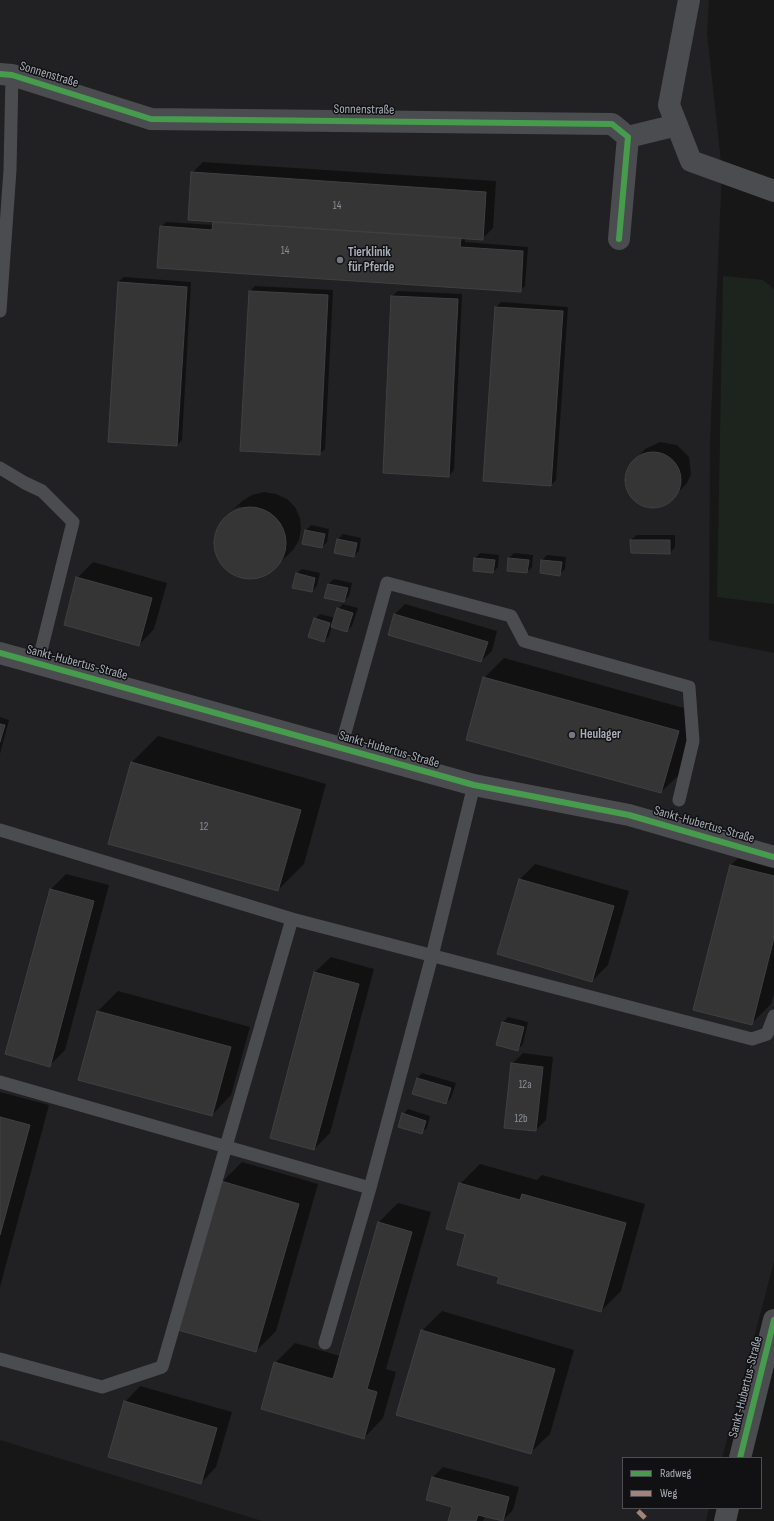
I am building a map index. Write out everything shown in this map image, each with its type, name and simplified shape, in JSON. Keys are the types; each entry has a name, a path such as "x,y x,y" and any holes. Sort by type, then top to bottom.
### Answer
{"street":[{"path":"689,0 668,105 691,162 774,191"},
{"name":"Sonnenstraße","path":"6,74 151,119 612,124 628,137"},
{"path":"619,239 628,137 677,125"},
{"name":"Sankt-Hubertus-Straße","path":"0,653 474,785 629,815 774,857"},
{"name":"Sankt-Hubertus-Straße","path":"740,1457 774,1320"},
{"path":"725,1521 728,1509"}],"lane":[{"name":"Sonnenstraße","path":"0,311 10,170 6,74"},
{"path":"0,468 42,491 74,522 38,663"},
{"path":"341,747 387,583 511,616 524,641 689,687 693,741 680,800"},
{"path":"325,1344 370,1188 432,956 474,785"},
{"path":"0,830 292,919 752,1039 767,1034 774,1016"},
{"path":"0,1359 102,1387 162,1368 292,919"},
{"path":"0,1082 370,1188"}],"shaded area":[{"path":"0,0 709,0 707,33 722,171 710,440 709,640 774,653 774,1262 722,1457 622,1457 622,1509 709,1509 706,1521 262,1521 0,1440"},
{"path":"723,276 763,280 774,289 774,604 717,597"}],"building":[{"path":"191,172 486,192 483,240 188,220"},
{"name":"Tierklinik für Pferde","path":"213,222 461,238 460,247 523,251 521,292 157,268 160,226 212,230"},
{"path":"118,282 187,287 177,446 108,442"},
{"path":"249,291 328,295 320,455 240,451"},
{"path":"391,296 458,299 449,477 383,473"},
{"path":"495,307 563,311 551,486 483,481"},
{"path":"648,452 658,452 673,460 679,469 681,480 679,491 673,500 658,508 648,508 637,503 630,496 625,485 625,475 630,464 637,457"},
{"path":"250,507 270,513 280,523 286,543 280,563 270,573 250,579 230,573 220,563 214,543 220,523 230,513"},
{"path":"305,530 325,534 322,548 302,544"},
{"path":"337,539 357,543 354,557 334,553"},
{"path":"630,540 670,540 670,554 631,553"},
{"path":"474,558 495,560 493,573 473,571"},
{"path":"508,558 529,560 527,573 507,571"},
{"path":"541,560 562,562 560,576 540,573"},
{"path":"296,573 315,578 312,592 292,588"},
{"path":"76,577 152,598 139,646 64,625"},
{"path":"328,584 348,588 344,602 324,598"},
{"path":"337,608 353,613 347,632 331,627"},
{"path":"394,614 488,642 481,662 388,635"},
{"path":"314,618 330,623 324,642 308,637"},
{"name":"Heulager","path":"483,677 679,731 661,793 466,740"},
{"path":"0,724 5,725 0,742"},
{"path":"131,762 301,810 278,891 108,844"},
{"path":"730,865 774,876 774,938 752,1025 693,1010"},
{"path":"519,879 614,906 592,982 497,954"},
{"path":"50,889 94,901 50,1067 5,1054"},
{"path":"314,972 359,984 314,1150 270,1138"},
{"path":"97,1011 231,1047 212,1116 78,1080"},
{"path":"502,1022 524,1027 518,1051 496,1045"},
{"path":"511,1063 543,1067 536,1131 504,1128"},
{"path":"417,1078 451,1088 446,1104 412,1094"},
{"path":"402,1113 426,1121 422,1134 398,1127"},
{"path":"0,1117 30,1125 0,1235"},
{"path":"221,1181 299,1204 256,1352 178,1330"},
{"path":"459,1183 520,1200 522,1194 626,1223 601,1312 497,1283 499,1277 457,1265 465,1234 446,1229"},
{"path":"378,1222 412,1232 367,1389 377,1392 364,1439 261,1409 274,1362 333,1379"},
{"path":"421,1330 555,1369 531,1454 396,1415"},
{"path":"124,1401 217,1428 201,1484 108,1457"},
{"path":"432,1477 509,1497 503,1521 478,1515 476,1521 448,1521 452,1507 426,1500"}],"marked path":[{"path":"638,1511 648,1521"}],"cycle path":[{"path":"0,74 12,75 151,119 612,124 628,137 619,239"},
{"path":"0,653 474,785 629,815 774,857"},
{"path":"740,1457 774,1320"}],"place":[{"name":"Tierklinik für Pferde","path":"340,260"},
{"name":"Heulager","path":"572,735"}]}
